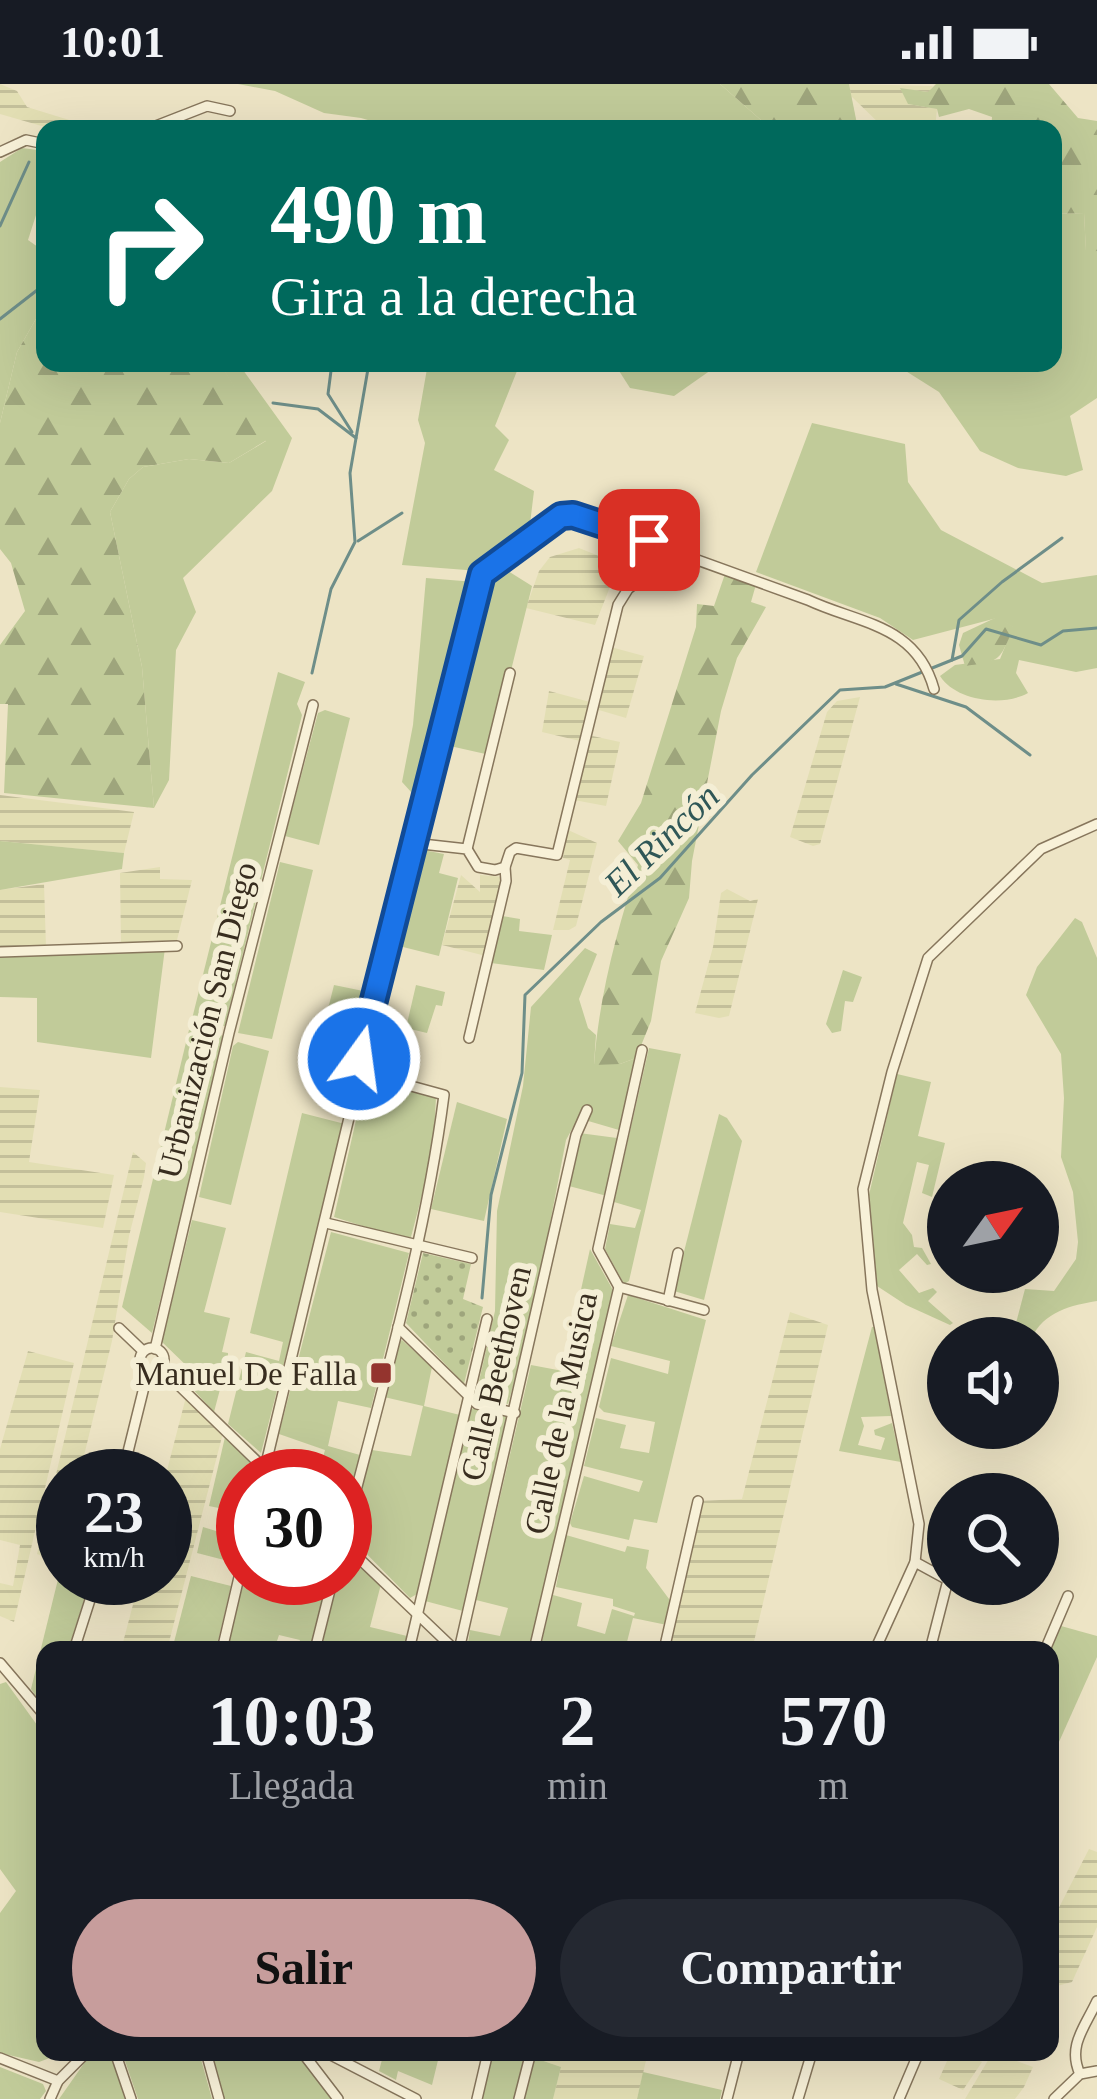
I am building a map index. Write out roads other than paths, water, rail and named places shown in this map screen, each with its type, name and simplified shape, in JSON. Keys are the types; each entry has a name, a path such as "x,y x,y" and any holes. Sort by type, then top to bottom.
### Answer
{"street":[{"path":"171,120 207,106 230,111"},
{"path":"0,152 26,140 36,142"},
{"path":"272,1449 360,1072 359,1059 482,574 561,516 573,515 838,614 872,622 920,655 934,689"},
{"path":"469,1038 506,881 505,866 516,848 557,855 618,605 656,567"},
{"path":"505,866 495,870 478,867 467,849 510,673"},
{"name":"Urbanización San Diego","path":"149,1350 313,705"},
{"path":"879,1641 915,1562 919,1524 872,1290 863,1189 868,1169 928,958 1041,850 1097,824"},
{"path":"413,843 467,849"},
{"path":"0,952 177,946"},
{"name":"Calle de la Musica","path":"536,1641 619,1288 598,1249 642,1050"},
{"path":"360,1072 444,1095 417,1246 367,1449"},
{"name":"Calle Beethoven","path":"459,1641 576,1135 587,1110"},
{"path":"326,1223 472,1258"},
{"path":"668,1301 678,1253"},
{"path":"619,1288 704,1310"},
{"path":"411,1641 487,1319"},
{"path":"398,1327 477,1404 515,1413"},
{"path":"119,1328 163,1356 161,1368"},
{"path":"148,1371 140,1362 149,1350"},
{"path":"161,1368 241,1449"},
{"path":"148,1371 161,1368"},
{"path":"129,1449 148,1371"},
{"path":"666,1641 698,1501"},
{"path":"915,1562 927,1569"},
{"path":"372,1571 447,1641"},
{"path":"1049,1641 1068,1595"},
{"path":"77,1641 88,1605"},
{"path":"224,1641 232,1605"},
{"path":"317,1641 326,1605"},
{"path":"932,1641 942,1605"},
{"path":"0,1663 36,1705"},
{"path":"1079,2074 1073,2047 1097,2001"},
{"path":"0,2058 58,2081"},
{"path":"50,2099 58,2081 78,2061"},
{"path":"118,2061 131,2099"},
{"path":"208,2061 219,2099"},
{"path":"309,2061 338,2099"},
{"path":"342,2061 416,2099"},
{"path":"477,2099 486,2061"},
{"path":"519,2099 529,2061"},
{"path":"727,2099 738,2061"},
{"path":"798,2099 809,2061"},
{"path":"899,2099 915,2061"},
{"path":"1054,2099 1079,2074 1097,2071"}],"waterway":[{"path":"0,226 29,162"},
{"path":"0,319 36,291"},
{"path":"331,372 328,394 352,432"},
{"path":"312,673 331,589 355,542 350,473 367,372"},
{"path":"273,403 318,409 356,438"},
{"path":"358,541 402,513"},
{"path":"952,660 959,620 1062,538"},
{"name":"El Rincón","path":"482,1298 491,1195 522,1073 525,995 601,922 660,878 752,775 840,690 885,687 962,656 986,629 1041,645 1063,631 1097,628"},
{"path":"896,684 966,707 1030,755"}],"place":[{"name":"Manuel De Falla","path":"381,1373"}]}
